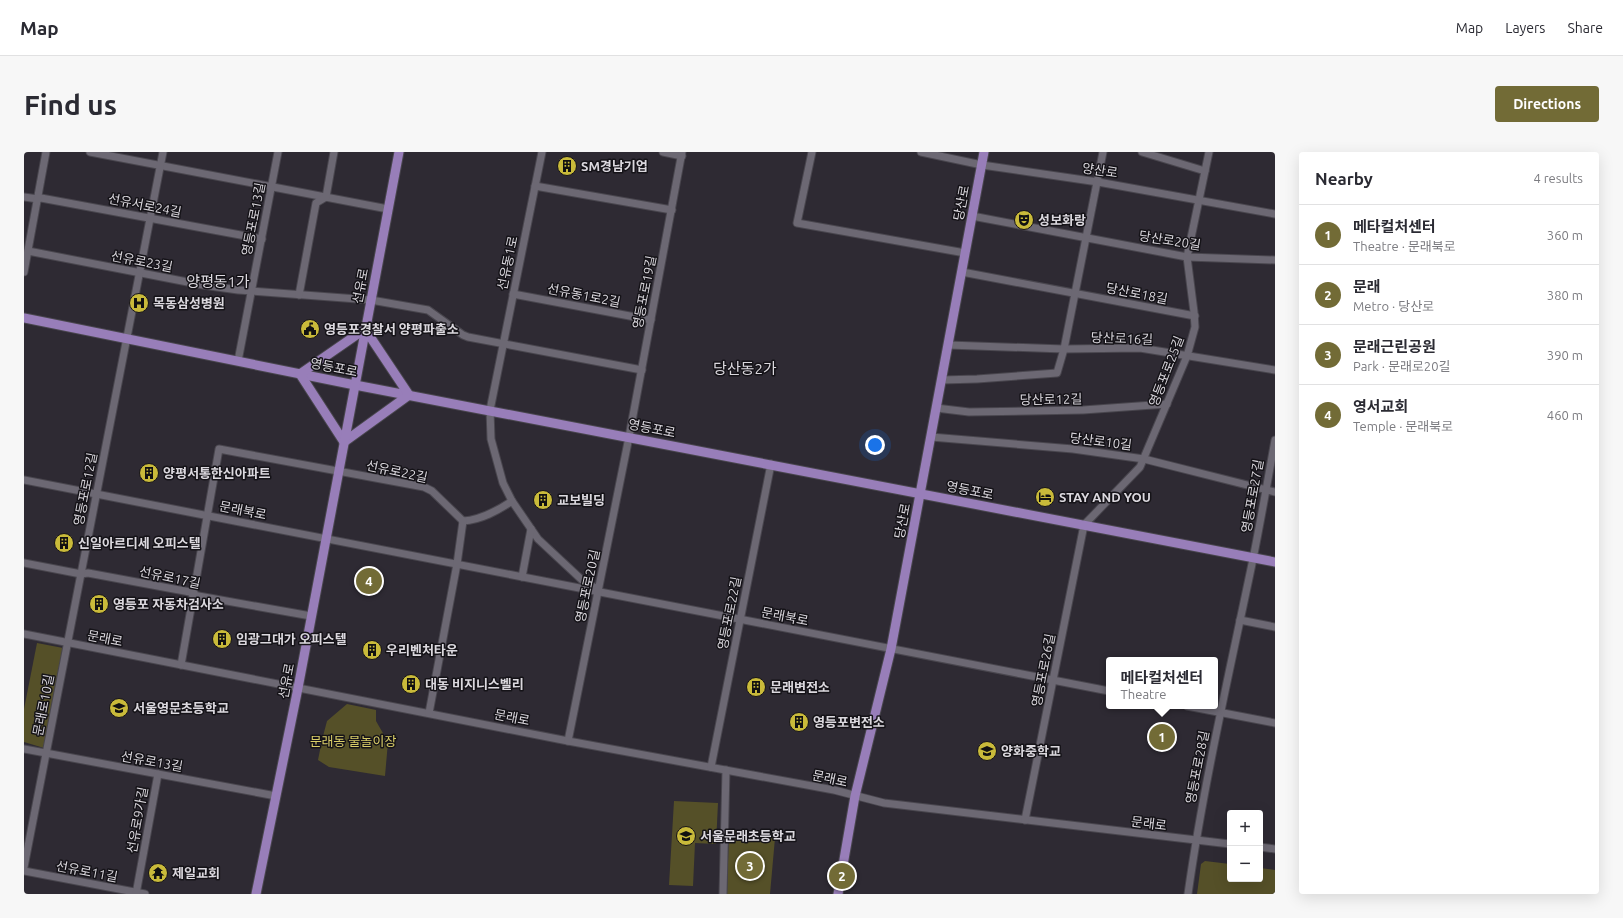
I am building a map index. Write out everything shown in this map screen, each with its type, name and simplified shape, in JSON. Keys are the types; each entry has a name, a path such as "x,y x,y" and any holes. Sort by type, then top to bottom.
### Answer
{"main road":[{"name":"선유로","path":"256,894 298,688 399,152"},
{"name":"당산로","path":"838,894 856,796 891,649 984,152"},
{"name":"영등포로","path":"24,318 355,385 1275,562"},
{"path":"365,329 409,395 344,442 300,374 365,329"}],"street":[{"path":"24,272 46,152"},
{"path":"90,152 388,209"},
{"name":"영등포로12길","path":"67,643 163,152"},
{"name":"영등포로13길","path":"238,361 278,152"},
{"path":"326,198 334,152"},
{"name":"선유동1로","path":"542,152 490,410 491,439 503,483 512,501 531,529 538,539 582,580 597,589 598,592"},
{"path":"663,152 682,154"},
{"path":"812,152 797,223 965,253"},
{"name":"양산로","path":"921,152 982,165 1098,182 1275,214"},
{"path":"942,380 1055,374 1058,371 1064,349 1103,152"},
{"path":"1142,152 1205,171"},
{"name":"영등포로25길","path":"1084,525 1140,467 1187,356 1195,327 1195,316 1187,257 1209,152"},
{"name":"영등포로19길","path":"630,437 682,154"},
{"path":"535,186 672,210"},
{"name":"선유서로24길","path":"24,197 38,200 41,198 262,239"},
{"path":"299,295 316,203 326,198"},
{"name":"당산로20길","path":"972,216 1187,257 1275,260"},
{"name":"선유로23길","path":"28,251 203,285 252,291 370,300 428,310 463,335 504,344"},
{"name":"당산로18길","path":"962,272 1195,316"},
{"name":"선유동1로2길","path":"513,294 651,320"},
{"path":"504,344 642,370"},
{"name":"당산로16길","path":"948,345 1064,349 1140,348 1275,370"},
{"name":"당산로12길","path":"936,408 969,412 1083,410 1167,404"},
{"name":"영등포로20길","path":"568,740 630,437"},
{"name":"당산로10길","path":"931,437 1072,449 1144,459 1266,491 1275,492"},
{"name":"영등포로27길","path":"1253,557 1274,452 1275,440"},
{"path":"181,665 219,449 338,472"},
{"name":"영등포로22길","path":"711,767 771,464"},
{"name":"선유로22길","path":"338,472 424,487 432,491 462,521"},
{"name":"문래북로","path":"24,480 1106,690"},
{"path":"429,713 457,564 462,521 471,520 495,512 512,501"},
{"name":"영등포로26길","path":"1025,820 1084,525"},
{"path":"522,577 531,529"},
{"name":"영등포로28길","path":"1188,894 1195,840 1220,712 1253,557"},
{"name":"선유로17길","path":"24,563 81,574 88,573 190,592 193,595 311,616"},
{"path":"1240,620 1275,627"},
{"name":"문래로","path":"24,634 711,767 884,803 1227,844"},
{"name":"문래로10길","path":"24,867 67,643"},
{"path":"1204,709 1275,723"},
{"name":"선유로13길","path":"24,749 276,796"},
{"path":"723,894 726,770"},
{"name":"선유로9가길","path":"136,893 158,774"},
{"path":"1263,847 1275,848"},
{"name":"선유로11길","path":"24,871 145,894"}],"green space":[{"path":"37,643 63,648 44,748 24,742 24,709"},
{"name":"문래동 물놀이장","path":"347,704 376,710 376,721 388,742 385,776 329,767 318,760 327,721"},
{"path":"674,801 718,803 716,844 695,843 693,886 669,885"},
{"path":"729,829 775,838 770,894 727,894"},
{"path":"1205,861 1227,864 1227,882 1263,882 1263,868 1275,870 1275,894 1197,894 1201,864"}],"place":[{"name":"SM경남기업","path":"567,166"},
{"name":"성보화랑","path":"1024,220"},
{"name":"목동삼성병원","path":"139,303"},
{"name":"영등포경찰서 양평파출소","path":"310,329"},
{"name":"양평서통한신아파트","path":"149,473"},
{"name":"STAY AND YOU","path":"1045,497"},
{"name":"교보빌딩","path":"543,500"},
{"name":"신일아르디세 오피스텔","path":"64,543"},
{"name":"영서교회","path":"369,581"},
{"name":"영등포 자동차검사소","path":"99,604"},
{"name":"임광그대가 오피스텔","path":"222,639"},
{"name":"우리벤처타운","path":"372,650"},
{"name":"대동 비지니스벨리","path":"411,684"},
{"name":"문래변전소","path":"756,687"},
{"name":"서울영문초등학교","path":"119,708"},
{"name":"영등포변전소","path":"799,722"},
{"name":"메타컬처센터","path":"1162,737"},
{"name":"양화중학교","path":"987,751"},
{"name":"서울문래초등학교","path":"686,836"},
{"name":"문래근린공원","path":"750,866"},
{"name":"제일교회","path":"158,873"},
{"name":"문래","path":"842,876"}],"district":[{"name":"양평동1가","path":"218,281"},
{"name":"당산동2가","path":"745,368"}]}
